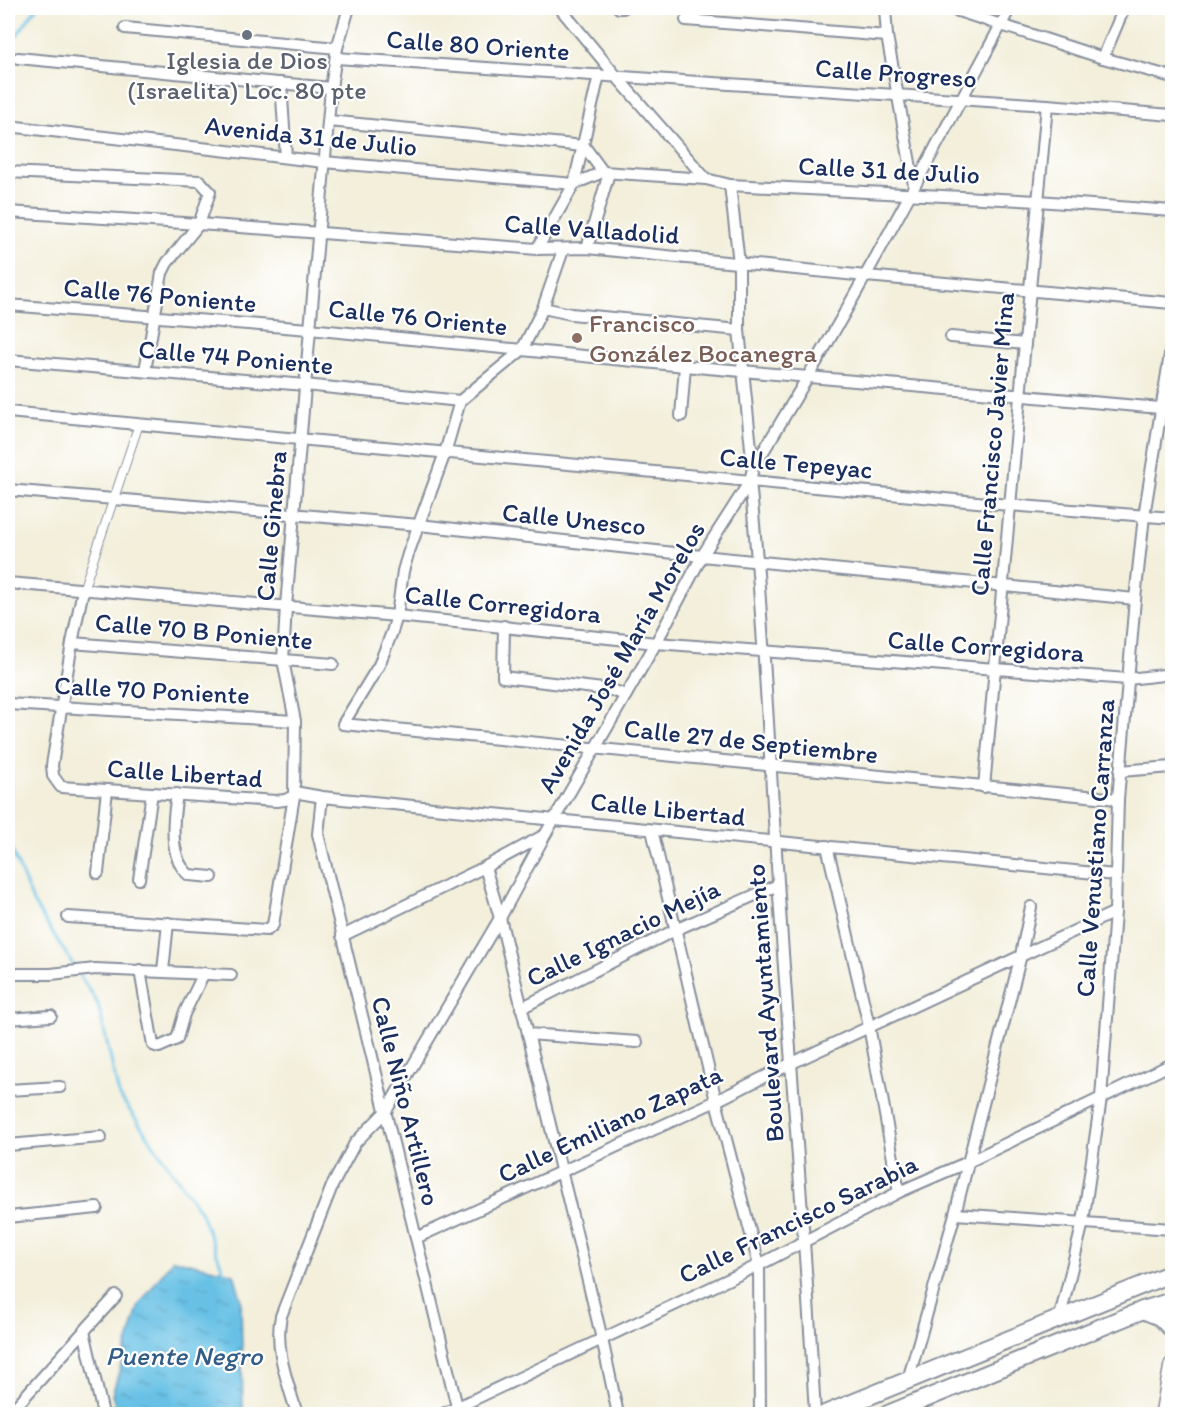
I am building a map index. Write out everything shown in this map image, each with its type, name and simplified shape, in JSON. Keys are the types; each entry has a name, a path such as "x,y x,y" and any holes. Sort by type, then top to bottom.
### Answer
{"main road":[{"path":"825,1414 1173,1273"},
{"path":"888,1414 1143,1310 1173,1301"},
{"path":"1143,1310 1160,1317 1173,1329"},
{"path":"1163,1414 1172,1366"}],"street":[{"name":"Calle Ginebra","path":"168,924 267,930 273,925 294,796 295,721 283,660 304,385 336,53 349,8"},
{"path":"560,8 706,179"},
{"path":"885,8 887,36 913,190"},
{"path":"949,8 1104,58 1173,77"},
{"name":"Avenida José María Morelos","path":"297,1414 280,1348 278,1329 332,1186 355,1143 386,1111 500,918 553,820 656,643 702,556 750,481 753,468 809,378 1010,8"},
{"path":"1104,58 1124,8"},
{"path":"686,20 887,36"},
{"name":"Calle 80 Oriente","path":"124,28 336,53 616,76"},
{"path":"18,58 332,88"},
{"path":"537,249 574,184 599,75"},
{"name":"Calle Progreso","path":"616,76 1173,115"},
{"path":"281,83 286,157"},
{"name":"Calle Francisco Javier Mina","path":"984,787 1047,105"},
{"path":"329,121 584,146 606,172 587,248"},
{"name":"Avenida 31 de Julio","path":"8,126 324,162 574,184"},
{"path":"8,172 200,181 210,192 199,224 167,263 162,273 145,371"},
{"name":"Calle 31 de Julio","path":"574,184 606,172 706,179 730,185 913,190 1173,211"},
{"path":"730,185 739,263 739,330 753,468"},
{"name":"Calle Valladolid","path":"8,212 537,249 587,248 866,276 1173,303"},
{"path":"397,616 402,571 445,453 460,401 522,350 543,308 563,250"},
{"name":"Calle 76 Poniente","path":"8,305 309,329"},
{"path":"543,308 571,314 739,330"},
{"name":"Calle 76 Oriente","path":"309,329 809,378 1160,408"},
{"path":"951,337 1025,344"},
{"name":"Calle Venustiano Carranza","path":"1059,1320 1083,1222 1101,1098 1115,912 1118,799 1135,599 1144,516 1160,408 1173,342"},
{"name":"Calle 74 Poniente","path":"8,360 304,385 460,401"},
{"path":"681,416 685,366"},
{"path":"8,412 301,441"},
{"path":"62,708 83,590 139,424"},
{"name":"Calle Tepeyac","path":"301,441 1173,518"},
{"name":"Boulevard Ayuntamiento","path":"750,481 759,561 775,843 805,1240 815,1414"},
{"name":"Calle Unesco","path":"8,490 419,525 1135,599"},
{"name":"Calle Corregidora","path":"8,583 397,616 764,652 1128,679 1173,674"},
{"name":"Calle 27 de Septiembre","path":"397,616 379,665 343,724 1118,799"},
{"path":"504,626 503,677 611,690 626,695"},
{"name":"Calle 70 B Poniente","path":"72,642 333,664"},
{"name":"Calle 70 Poniente","path":"8,704 295,721"},
{"name":"Calle Libertad","path":"62,708 52,765 53,777 61,787 276,801 305,793 322,797 775,843 1115,874"},
{"path":"1120,771 1173,767"},
{"path":"98,873 107,790"},
{"path":"139,879 152,793"},
{"path":"177,794 173,815 175,841 181,866 189,875 212,877"},
{"name":"Calle Niño Artillero","path":"322,797 318,834 458,1411"},
{"path":"652,830 716,1101 759,1265 760,1414"},
{"path":"342,936 485,867 545,835"},
{"path":"826,846 869,1026 900,1192"},
{"path":"485,867 500,918 618,1414"},
{"name":"Calle Ignacio Mejía","path":"521,1008 675,930 778,885"},
{"path":"908,1380 955,1214 1021,955 1031,907"},
{"name":"Calle Emiliano Zapata","path":"416,1238 716,1101 869,1026 1115,912"},
{"path":"68,917 168,924 162,971"},
{"path":"8,974 51,974 95,969 231,975"},
{"path":"140,970 153,1045 159,1047 177,1040 184,1014 204,973"},
{"path":"8,1019 51,1016"},
{"path":"528,1034 637,1042"},
{"name":"Calle Francisco Sarabia","path":"442,1414 458,1411 602,1339 759,1265 900,1192 1173,1064"},
{"path":"8,1090 60,1087"},
{"path":"8,1145 101,1137"},
{"path":"8,1217 97,1208"},
{"path":"955,1214 1173,1229"},
{"path":"9,1414 116,1296"},
{"path":"84,1331 103,1414"}],"water":[{"name":"Puente Negro","path":"173,1259 234,1274 241,1298 243,1414 118,1414 112,1395 139,1305"}],"waterway":[{"path":"8,48 36,8"},
{"path":"8,745 11,775 8,812"},
{"path":"8,841 34,904 76,969"},
{"path":"79,974 98,1004 119,1095 200,1211 224,1272 223,1275"}],"place":[{"name":"Iglesia de Dios (Israelita) Loc. 80 pte","path":"247,35"},
{"name":"Francisco González Bocanegra","path":"577,338"}]}
